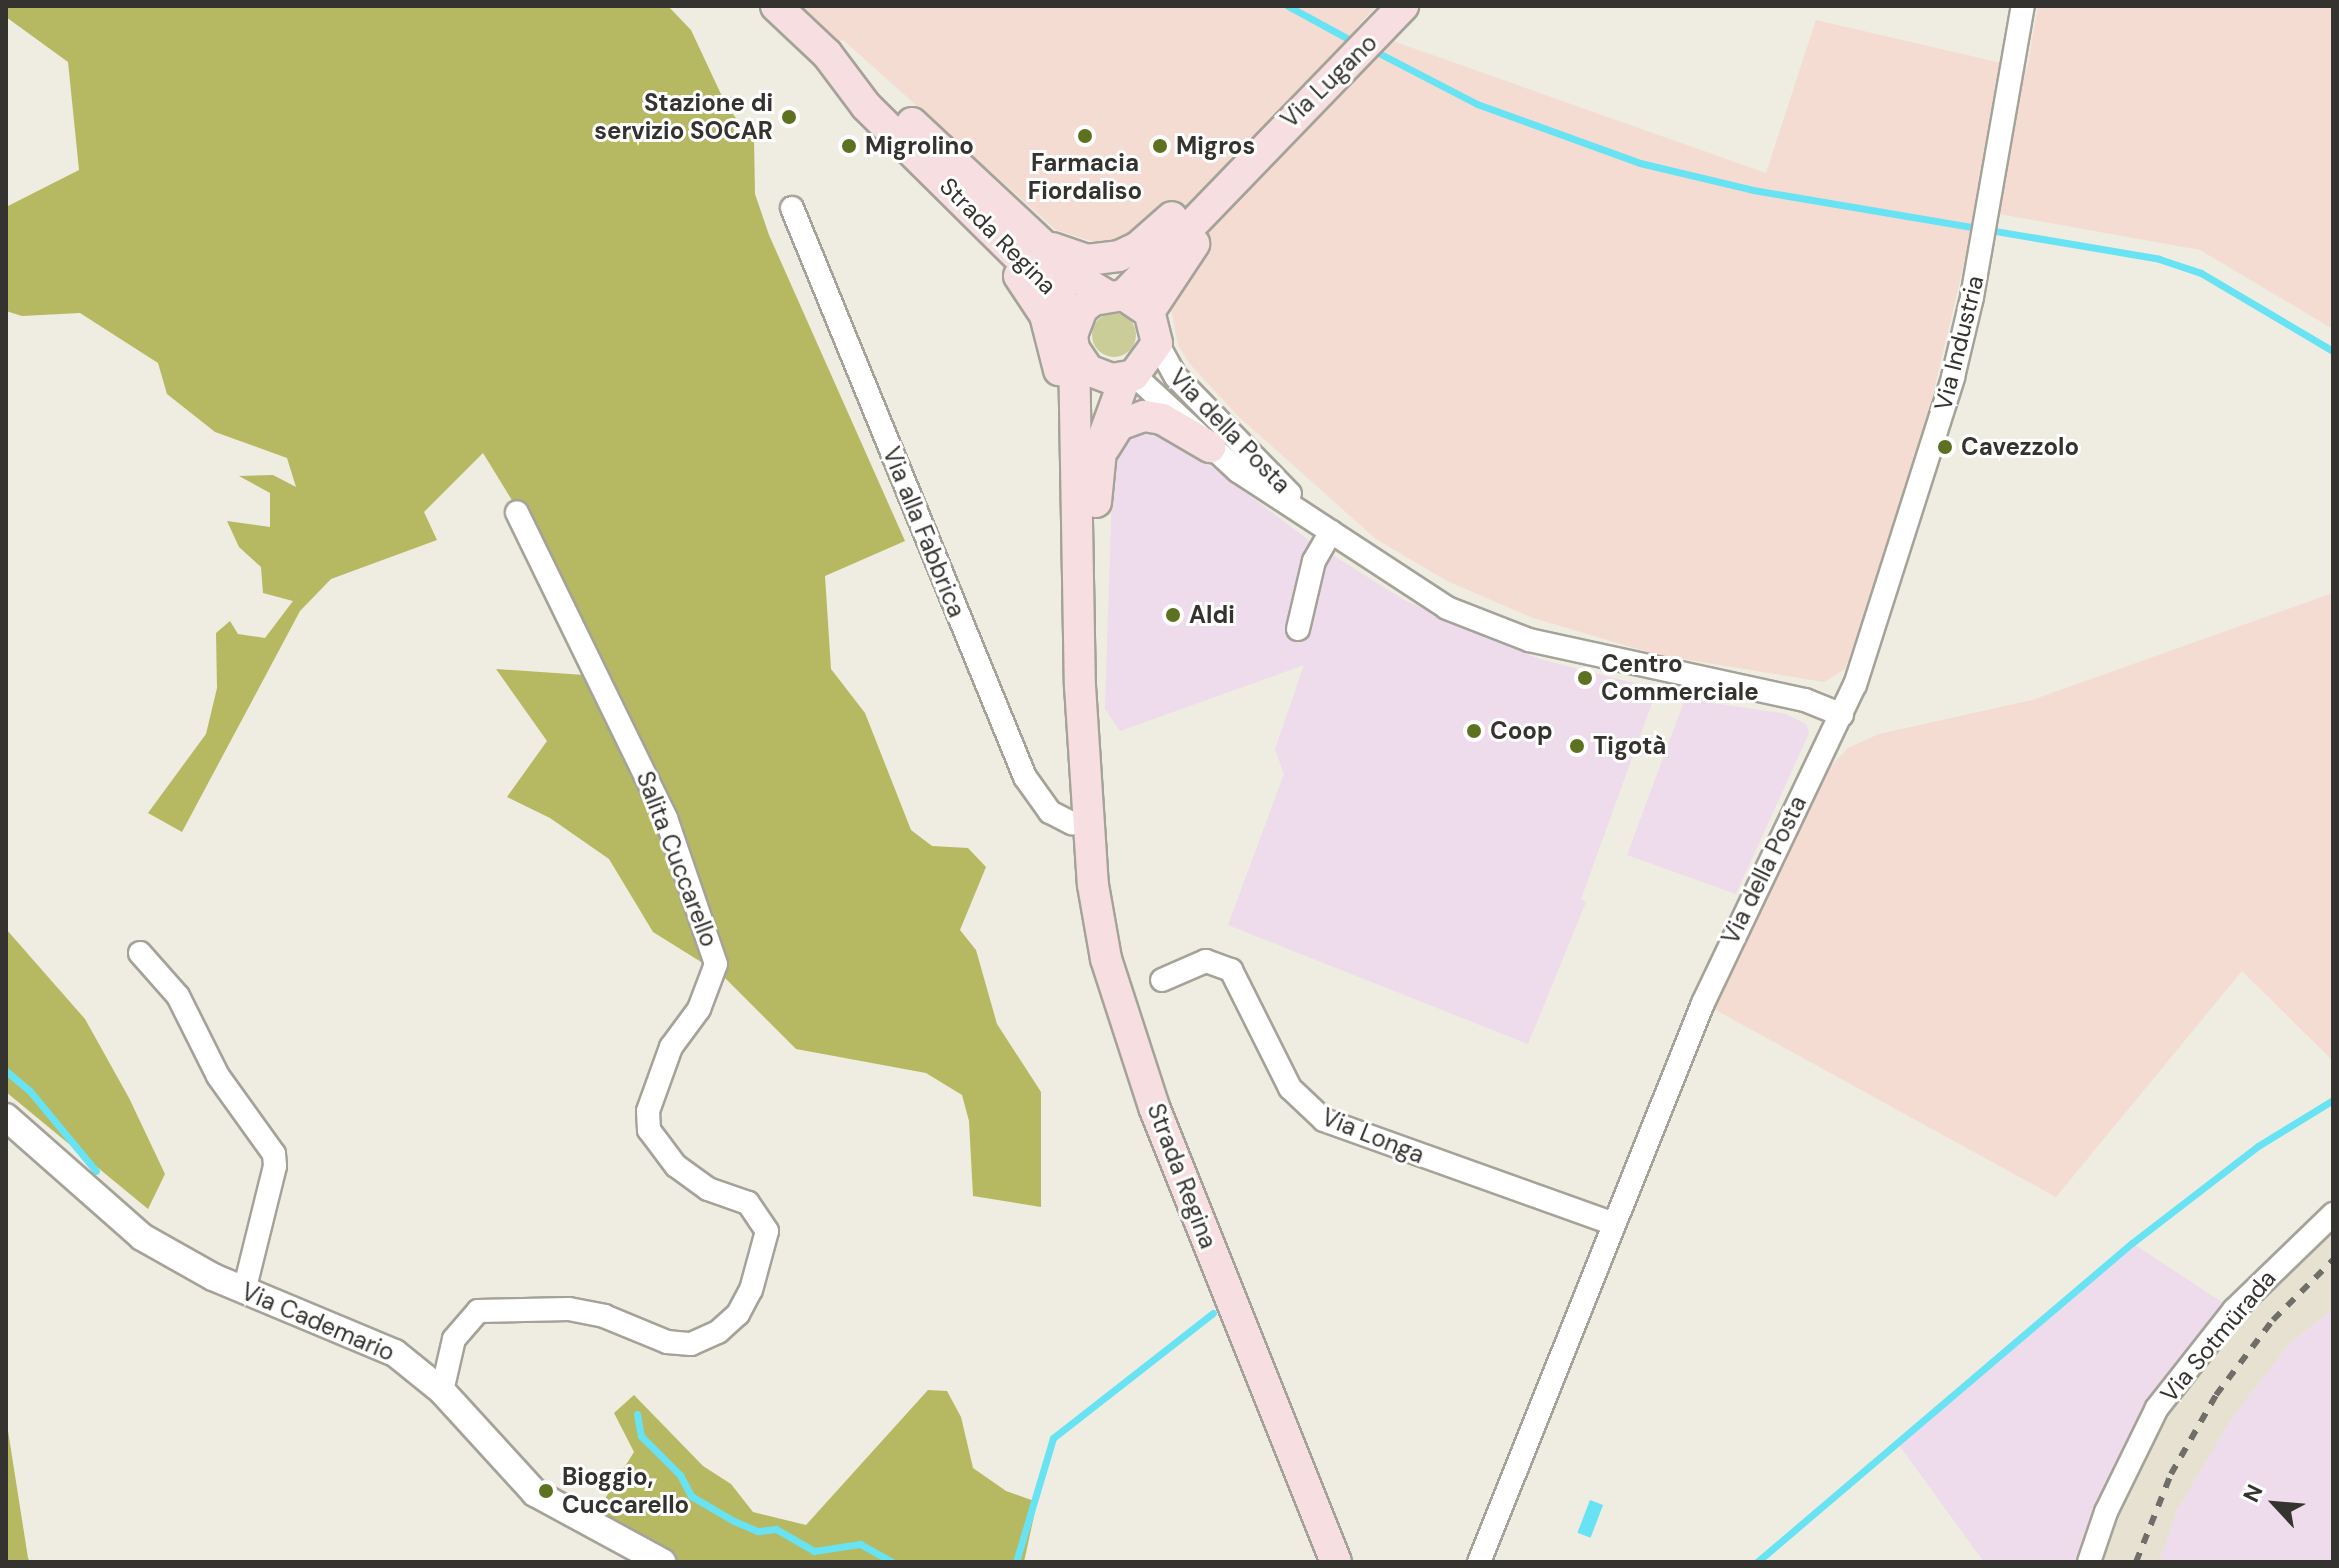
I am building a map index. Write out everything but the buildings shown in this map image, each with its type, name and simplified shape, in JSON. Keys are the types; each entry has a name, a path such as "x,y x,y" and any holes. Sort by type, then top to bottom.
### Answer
{"main road":[{"name":"Strada Regina","path":"776,6 827,54 866,106 1061,299 1070,314 1080,686 1097,917 1123,1017 1336,1562"},
{"name":"Via Lugano","path":"1115,295 1403,6"},
{"path":"1115,295 1082,309 1073,342 1079,361 1099,377 1130,376 1157,343 1149,312 1179,261 1312,114 1366,46"},
{"path":"827,54 880,93 1089,287 1115,295 1149,312"},
{"path":"1032,235 1087,260 1130,252 1274,120 1303,104"},
{"path":"931,170 1025,283 1051,330 1061,398 1065,618 1080,686"},
{"name":"Strada Regina","path":"1087,776 1095,688 1098,468 1108,416 1130,376"},
{"path":"1098,468 1113,432 1136,417 1162,419 1210,447"}],"street":[{"name":"Via Industria","path":"1842,715 1922,481 1953,377 1985,228 2023,6"},
{"name":"Via alla Fabbrica","path":"792,208 1025,777 1050,812 1072,823 1089,822"},
{"name":"Via della Posta","path":"1157,343 1176,377 1310,516"},
{"name":"Via della Posta","path":"1130,376 1210,447 1447,608 1502,630 1669,674 1805,700 1842,715 1742,913 1479,1562"},
{"name":"Salita Cuccarello","path":"442,1391 454,1339 478,1311 569,1309 604,1316 667,1342 691,1344 718,1332 738,1314 751,1290 767,1231 748,1203 708,1189 676,1166 649,1130 648,1111 671,1047 699,1009 716,964 666,818 517,512"},
{"path":"1298,629 1314,561 1331,532"},
{"path":"140,953 178,996 218,1076 274,1154 275,1166 244,1291"},
{"name":"Via Longa","path":"1162,980 1206,961 1231,970 1290,1088 1324,1120 1614,1224"},
{"name":"Via Cademario","path":"6,1117 142,1237 244,1291 373,1340 442,1391 535,1493 662,1562"},
{"name":"Via Sotmürada","path":"2089,1562 2106,1512 2157,1408 2234,1310 2333,1214"}],"shaded area":[{"path":"776,6 1376,6 1356,28 1766,173 1816,20 2027,69 2038,6 2333,6 2333,329 2200,250 1977,210 1914,473 1845,669 1824,682 1658,655 1533,618 1447,581 1376,539 1239,417 1189,363 1178,345 1172,313 1104,245 1056,230 842,39 827,54"},
{"path":"1156,425 1307,539 1404,600 1539,659 1657,689 1581,899 1586,902 1528,1044 1228,925 1284,774 1275,749 1304,665 1120,731 1105,709 1113,460 1123,436"},
{"path":"2333,593 2333,1061 2242,971 2056,1197 1703,1003 1822,776 1848,748 1879,734 2032,700"},
{"path":"1685,699 1786,714 1806,724 1809,733 1736,894 1627,855"},
{"path":"2333,1222 2333,1309 2289,1344 2231,1419 2177,1510 2159,1562 2097,1562 2162,1414 2209,1351"},
{"path":"2132,1243 2234,1310 2089,1562 1984,1562 1899,1445"},
{"path":"2333,1309 2333,1562 2159,1562 2177,1510 2231,1419 2289,1344"}],"green space":[{"path":"6,6 668,6 691,30 727,107 754,140 755,194 769,235 905,541 825,576 831,669 865,713 911,830 932,846 968,848 986,867 960,930 976,950 997,1024 1041,1092 1041,1207 973,1196 969,1121 962,1095 926,1073 796,1049 722,975 653,932 609,859 550,818 507,797 547,741 496,669 599,676 537,541 483,453 424,512 437,540 331,579 300,611 182,832 148,813 206,734 217,688 216,633 230,621 238,634 265,638 293,601 263,593 261,567 239,547 227,521 270,527 270,493 239,476 273,475 296,487 287,458 215,432 167,394 158,363 80,313 22,316 6,311 6,207 79,170 68,62 6,17"},
{"path":"1114,313 1130,319 1136,335 1130,351 1114,357 1098,351 1092,335 1098,319"},
{"path":"6,929 85,1019 129,1098 165,1174 148,1209 6,1092"},
{"path":"928,1390 947,1391 961,1417 973,1468 1006,1491 1037,1502 1024,1562 662,1562 588,1526 634,1452 614,1413 634,1395 703,1466 731,1484 753,1512 806,1525"},
{"path":"6,1418 28,1558 30,1562 6,1562"}],"water":[{"path":"1590,1500 1603,1505 1591,1538 1577,1533"}],"waterway":[{"path":"1288,6 1356,43"},
{"path":"1371,49 1477,104 1640,163 1753,190 2159,259 2201,273 2333,351"},
{"path":"6,1071 29,1090 96,1171"},
{"path":"1757,1562 2132,1243 2258,1146 2333,1100"},
{"path":"1016,1562 1053,1438 1213,1313"},
{"path":"637,1414 641,1436 680,1475 691,1496 734,1521 758,1531 776,1529 814,1551 860,1544 892,1562"}],"railway":[{"path":"2136,1562 2171,1474 2216,1395 2273,1320 2333,1260"}],"place":[{"name":"Stazione di servizio SOCAR","path":"789,117"},
{"name":"Farmacia Fiordaliso","path":"1085,136"},
{"name":"Migrolino","path":"849,146"},
{"name":"Migros","path":"1160,146"},
{"name":"Cavezzolo","path":"1945,447"},
{"name":"Aldi","path":"1173,615"},
{"name":"Centro Commerciale","path":"1585,678"},
{"name":"Coop","path":"1474,731"},
{"name":"Tigotà","path":"1577,746"},
{"name":"Bioggio, Cuccarello","path":"546,1491"}]}
